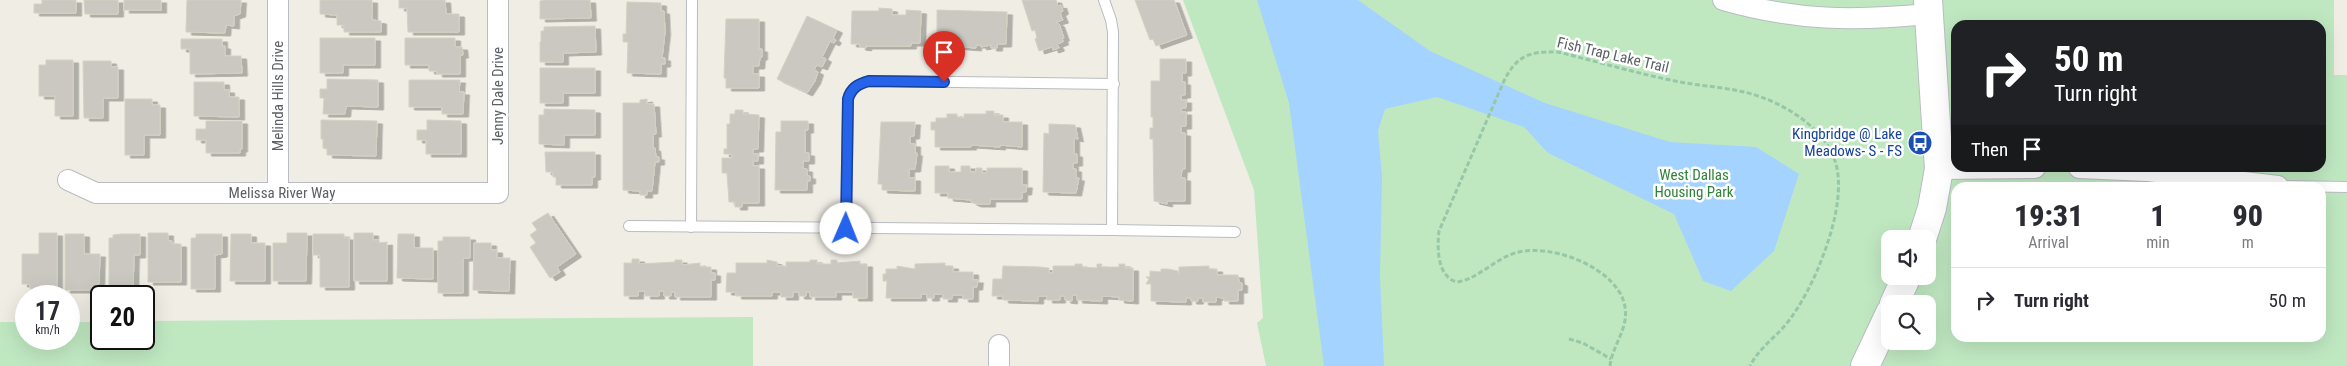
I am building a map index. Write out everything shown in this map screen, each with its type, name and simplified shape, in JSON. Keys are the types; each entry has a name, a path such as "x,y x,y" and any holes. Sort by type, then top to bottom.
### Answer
{"street":[{"name":"Melinda Hills Drive","path":"278,0 278,193"},
{"name":"Jenny Dale Drive","path":"498,0 498,193"},
{"path":"1723,0 1809,18 1860,20 1929,7 1939,169 1932,208 1925,230"},
{"path":"1939,169 1951,169"},
{"path":"2157,172 2243,182"},
{"name":"Melissa River Way","path":"68,180 96,193 498,193"},
{"path":"1865,366 1881,331"},
{"path":"999,345 999,366"}],"lane":[{"path":"691,227 692,0"},
{"path":"1104,0 1113,32 1112,230"},
{"path":"846,229 848,99 854,88 860,84 869,81 1114,84"},
{"path":"2326,186 2347,186"},
{"path":"629,226 1234,232"}],"path":[{"name":"Fish Trap Lake Trail","path":"1610,366 1626,320 1626,308 1617,286 1602,273 1557,253 1540,250 1518,252 1505,256 1458,282 1450,279 1442,268 1438,244 1440,231 1503,83 1511,67 1527,55 1542,51 1558,52 1670,80 1744,92 1790,111 1810,125 1827,145 1834,159 1838,174 1837,207 1817,270 1804,298 1785,325 1758,351 1750,366"},
{"path":"1569,339 1583,344 1611,359"}],"green space":[{"name":"West Dallas Housing Park","path":"1183,0 2334,0 2334,75 2347,75 2347,366 1266,366 1257,323 1263,318 1254,190"},
{"path":"753,317 753,366 0,366 0,322 15,322 15,350 80,350 80,322 90,322 90,350 155,350 155,321"}],"water":[{"path":"1257,0 1358,0 1430,51 1545,103 1670,142 1756,147 1799,174 1774,251 1731,291 1703,281 1674,214 1548,153 1524,127 1437,97 1385,109 1378,131 1382,176 1380,276 1384,366 1324,366 1289,103"}],"building":[{"path":"42,0 76,0 76,13 34,13 34,4 42,4"},
{"path":"84,0 118,0 118,14 85,14"},
{"path":"124,0 161,0 161,10 124,10"},
{"path":"187,0 241,0 240,14 234,16 234,26 226,25 225,33 186,32"},
{"path":"320,0 372,0 372,20 381,21 381,32 344,32 344,25 337,25 337,15 320,14"},
{"path":"399,0 445,0 446,14 459,14 459,32 408,32 407,8 399,8"},
{"path":"590,0 591,18 540,19 540,1"},
{"path":"1022,0 1056,0 1058,6 1061,5 1063,11 1060,13 1063,20 1056,22 1059,24 1064,38 1062,38 1063,42 1057,44 1059,48 1053,50 1052,47 1039,51 1035,39 1037,38 1035,30 1032,31"},
{"path":"1135,0 1174,0 1187,35 1156,46 1153,39 1150,40"},
{"path":"627,2 661,3 661,11 664,11 665,32 662,58 665,58 665,64 661,64 661,74 627,73 628,42 623,42 623,34 626,34"},
{"path":"879,8 892,9 892,15 906,15 906,10 921,11 920,43 911,43 911,46 866,46 866,48 860,47 860,44 851,44 852,11 879,11"},
{"path":"937,10 1007,12 1006,44 997,44 997,48 991,48 991,45 981,47 981,45 976,45 976,48 952,46 952,48 945,47 945,44 937,44"},
{"path":"807,16 837,30 833,38 836,40 834,43 830,41 822,57 826,59 822,67 817,65 814,70 818,72 815,81 807,93 777,79"},
{"path":"726,19 759,19 759,49 762,49 762,57 760,57 759,66 753,66 753,74 759,74 759,88 726,88 726,78 724,78"},
{"path":"595,26 596,52 563,53 563,62 540,62 541,31 544,31 544,27"},
{"path":"320,38 375,38 375,65 343,65 343,73 320,73"},
{"path":"405,38 455,38 455,47 462,47 463,55 460,55 460,74 437,74 437,71 429,71 429,65 405,65"},
{"path":"181,39 222,39 222,46 225,46 225,56 241,56 242,73 190,74 190,49 181,49"},
{"path":"1160,59 1186,59 1186,73 1182,73 1182,82 1185,82 1185,95 1181,95 1181,100 1186,100 1186,108 1181,108 1181,112 1186,112 1186,126 1181,126 1181,133 1185,133 1185,169 1182,169 1181,178 1185,178 1185,201 1167,201 1167,204 1154,201 1153,139 1150,139 1150,128 1153,128 1153,117 1151,117 1151,81 1160,81"},
{"path":"46,60 73,60 73,116 55,116 55,96 39,96 39,65 46,65"},
{"path":"83,61 111,61 111,67 118,67 118,98 103,98 103,118 84,118"},
{"path":"540,68 595,68 595,93 563,93 563,103 540,103"},
{"path":"327,79 378,80 378,107 346,106 345,114 323,114 324,98 320,98 320,89 327,89"},
{"path":"409,80 460,80 459,92 464,92 463,114 442,114 442,107 409,107"},
{"path":"194,82 224,82 224,90 229,90 229,97 239,97 239,117 194,116"},
{"path":"125,99 152,99 152,105 160,105 160,135 144,135 144,155 125,155"},
{"path":"647,99 647,104 654,104 656,134 653,134 653,148 655,148 656,157 659,157 659,162 655,162 652,191 647,191 647,195 640,195 640,191 623,190 623,103 640,103 640,100"},
{"path":"544,109 595,110 595,135 564,135 564,145 539,144 539,115 544,115"},
{"path":"735,110 743,110 743,114 759,115 758,149 753,149 753,154 758,154 758,161 753,161 753,166 759,166 759,203 742,203 742,207 735,207 735,202 729,202 727,173 722,173 722,158 732,158 732,154 724,154 724,149 727,149 727,124 730,124 730,114 735,114"},
{"path":"986,111 994,111 994,115 1003,115 1003,122 1022,122 1022,147 971,145 971,147 935,147 935,130 931,130 931,122 936,122 936,118 947,118 947,114 957,114 957,117 964,118 964,114 986,114"},
{"path":"321,120 377,121 376,156 327,155 327,149 323,148 323,139 321,139"},
{"path":"427,120 461,121 461,154 426,154 426,140 417,140 417,130 427,130"},
{"path":"206,121 242,121 242,149 240,149 240,153 206,153 206,140 196,140 196,129 206,129"},
{"path":"781,121 808,121 808,130 805,130 805,153 809,153 809,161 803,161 803,169 807,169 807,176 810,176 810,181 807,181 807,190 775,190 776,132 781,132"},
{"path":"881,122 915,122 914,136 910,136 910,144 915,144 915,153 917,153 915,169 909,169 909,178 915,178 915,191 882,190 882,184 878,184"},
{"path":"1049,124 1075,125 1078,139 1074,138 1074,154 1077,154 1077,163 1073,163 1073,169 1076,169 1076,178 1079,178 1076,193 1043,192 1044,133 1049,134"},
{"path":"545,152 595,152 595,177 592,177 592,185 556,185 556,177 553,177 553,172 546,172"},
{"path":"935,166 949,166 949,172 961,172 961,166 970,166 970,172 976,172 976,168 982,168 982,173 987,173 987,168 1022,168 1022,185 1027,185 1026,192 1022,192 1022,199 990,199 990,204 976,204 971,202 971,200 948,198 948,193 935,193"},
{"path":"548,213 576,254 557,267 560,272 550,278 530,247 536,243 530,235 537,230 532,223"},
{"path":"39,233 57,233 57,285 22,284 22,254 39,254"},
{"path":"148,233 168,233 168,241 172,241 172,244 181,244 181,282 148,282"},
{"path":"287,233 307,233 306,281 273,281 273,243 287,243"},
{"path":"354,233 373,233 373,240 379,240 379,243 387,242 387,281 354,281"},
{"path":"65,234 84,234 84,254 100,254 99,284 90,285 90,290 80,290 80,285 65,285"},
{"path":"140,234 140,255 134,255 133,285 109,285 109,238 113,238 113,235"},
{"path":"196,234 222,234 222,254 215,255 215,289 191,289 191,238 196,238"},
{"path":"231,234 251,234 251,243 265,243 265,281 230,281"},
{"path":"313,234 344,234 344,237 349,237 349,287 320,287 320,255 313,255"},
{"path":"398,234 414,234 414,248 433,248 433,279 397,278"},
{"path":"443,237 470,237 470,258 463,258 463,293 438,293 438,241 443,241"},
{"path":"474,243 491,243 491,250 497,250 497,258 510,258 509,291 473,290"},
{"path":"632,259 639,259 639,264 682,260 682,265 700,263 700,267 711,267 711,273 715,273 715,280 711,280 711,297 675,297 675,292 671,292 671,296 664,296 664,291 659,291 659,296 645,296 645,291 638,291 638,296 624,296 624,263 632,263"},
{"path":"767,260 777,262 777,266 785,266 786,268 786,262 810,262 810,260 817,260 817,264 831,264 831,260 837,260 837,263 860,261 860,264 867,264 867,298 853,298 853,292 836,292 836,297 810,297 810,292 806,292 806,296 799,296 799,292 793,292 793,297 781,297 781,292 772,292 772,296 736,296 736,292 726,292 727,273 736,273 736,263 767,263"},
{"path":"945,263 945,266 953,266 953,272 973,272 973,280 978,280 977,287 973,287 973,299 963,299 963,295 952,295 952,299 943,299 943,294 934,294 934,298 927,298 927,294 921,294 921,298 886,298 887,281 883,281 883,274 886,274 886,269 897,269 897,266 915,269 915,264"},
{"path":"1075,264 1082,264 1082,267 1097,268 1097,264 1102,264 1101,267 1119,267 1119,264 1125,264 1125,268 1133,268 1133,301 1119,300 1119,297 1102,296 1102,301 1077,300 1077,295 1072,295 1072,301 1065,300 1065,296 1060,296 1060,300 1047,300 1047,296 1038,296 1038,301 1003,300 1003,296 992,296 993,279 1002,279 1003,266 1049,268 1049,273 1053,273 1053,266 1075,266"},
{"path":"1209,266 1209,269 1217,269 1217,275 1238,275 1239,282 1242,283 1242,290 1238,290 1238,301 1224,301 1224,298 1216,297 1216,302 1203,302 1203,298 1198,298 1198,301 1191,301 1191,298 1186,298 1186,302 1151,301 1151,284 1146,284 1149,279 1146,277 1150,277 1150,271 1161,272 1161,269 1168,269 1178,271 1179,275 1179,267"}],"place":[{"name":"Kingbridge @ Lake Meadows- S - FS","path":"1920,143"}],"route":[{"path":"846,229 848,99 850,93 860,84 869,81 944,82"}]}
